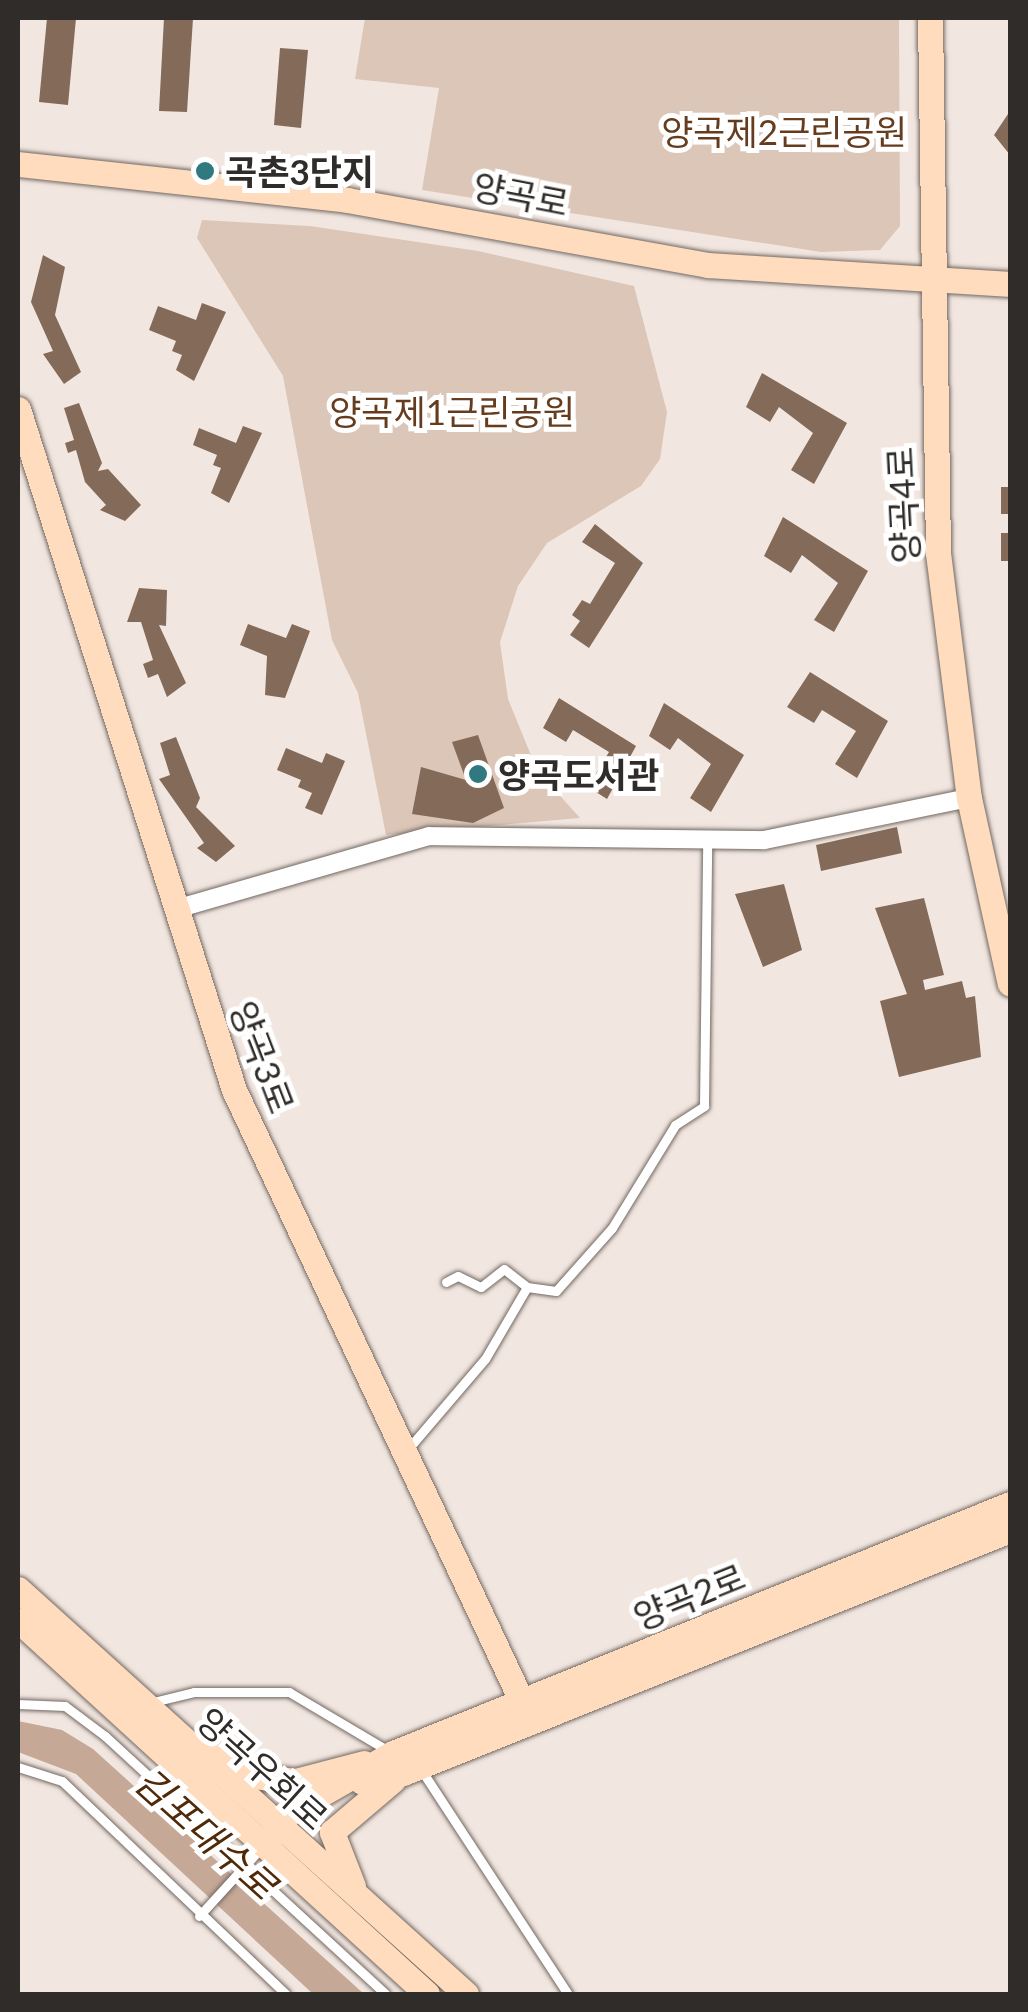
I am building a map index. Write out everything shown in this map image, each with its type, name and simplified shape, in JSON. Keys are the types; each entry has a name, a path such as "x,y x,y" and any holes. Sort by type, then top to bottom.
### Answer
{"street":[{"name":"양곡4로","path":"930,18 930,283 938,553 969,798 1010,984"},
{"name":"양곡로","path":"18,164 364,203 708,265 930,283 1010,284"},
{"name":"양곡3로","path":"18,409 234,1090 521,1700"},
{"path":"176,909 430,836 708,843 796,836 969,798"},
{"name":"양곡2로","path":"405,1764 521,1700 1010,1504"},
{"name":"양곡2로","path":"271,1835 348,1785 1010,1530"},
{"name":"양곡우회로","path":"18,1589 142,1706 427,1994"},
{"name":"양곡우회로","path":"18,1620 466,1994"},
{"path":"142,1706 217,1759 276,1780 405,1764"},
{"path":"373,1915 343,1873 332,1832 405,1764"}],"lane":[{"path":"446,1282 458,1276 481,1287 504,1269 527,1287 551,1294 612,1228 675,1125 707,1098 708,843"},
{"path":"403,1455 486,1359 527,1287"},
{"path":"142,1706 194,1692 290,1692 405,1764 568,1994"},
{"path":"18,1704 65,1706 386,1994"},
{"path":"18,1767 62,1781 199,1916 286,1994"},
{"path":"199,1916 271,1835"}],"green space":[{"name":"양곡제2근린공원","path":"365,18 899,18 900,226 880,250 821,252 422,190 439,88 355,79"},
{"name":"양곡제1근린공원","path":"202,220 310,226 478,251 634,286 667,412 660,459 641,486 547,543 518,586 500,642 508,699 537,770 580,818 386,835 358,693 332,640 283,376 197,238"}],"shaded area":[{"path":"18,1721 62,1730 93,1749 364,1994 313,1994 76,1774 18,1752"}],"building":[{"path":"47,18 76,18 68,105 39,102"},
{"path":"164,18 193,18 187,112 159,111"},
{"path":"280,48 308,50 301,128 274,125"},
{"path":"1010,111 1010,155 994,135"},
{"path":"43,255 65,267 55,315 81,372 64,384 43,354 53,351 31,302"},
{"path":"202,303 226,312 194,381 176,370 182,355 172,351 176,341 149,330 158,306 196,320"},
{"path":"762,373 847,423 814,484 791,470 813,433 779,407 770,422 746,407"},
{"path":"79,403 102,463 98,471 108,469 141,505 125,521 100,510 106,505 85,482 76,450 68,453 65,443 74,440 64,408"},
{"path":"243,426 262,433 229,503 211,493 221,468 213,465 217,455 193,445 199,428 236,443"},
{"path":"1001,487 1010,487 1010,514 1001,514"},
{"path":"783,517 868,571 834,632 814,620 838,583 802,555 791,573 764,556"},
{"path":"595,524 643,563 589,648 570,635 580,621 572,615 582,600 590,604 615,563 582,542"},
{"path":"1001,533 1010,533 1010,561 1001,561"},
{"path":"139,588 167,590 166,626 159,625 186,683 167,697 158,674 148,678 143,664 153,660 141,622 127,622"},
{"path":"248,624 286,638 292,624 310,631 285,698 265,695 267,656 240,645"},
{"path":"810,672 888,721 857,778 835,764 856,731 822,710 814,723 787,707"},
{"path":"559,698 636,746 607,799 588,787 609,752 573,730 566,742 543,728"},
{"path":"664,703 744,755 711,812 690,798 711,764 678,738 670,750 649,736"},
{"name":"양곡도서관","path":"478,735 504,808 473,823 412,814 421,767 466,780 452,742"},
{"path":"176,737 200,798 196,807 235,846 216,862 197,848 204,843 159,779 170,775 160,743"},
{"path":"286,748 322,763 326,753 345,761 322,815 305,808 312,793 298,787 301,780 277,770"},
{"path":"897,827 902,853 821,871 816,845"},
{"path":"784,884 802,950 763,967 735,894"},
{"path":"924,898 944,975 923,980 925,990 962,981 966,998 975,996 981,1057 899,1077 880,1001 907,994 875,908"}],"place":[{"name":"곡촌3단지","path":"205,171"},
{"name":"양곡도서관","path":"478,774"}],"water label":[{"name":"김포대수로","path":"206,1833"}]}
